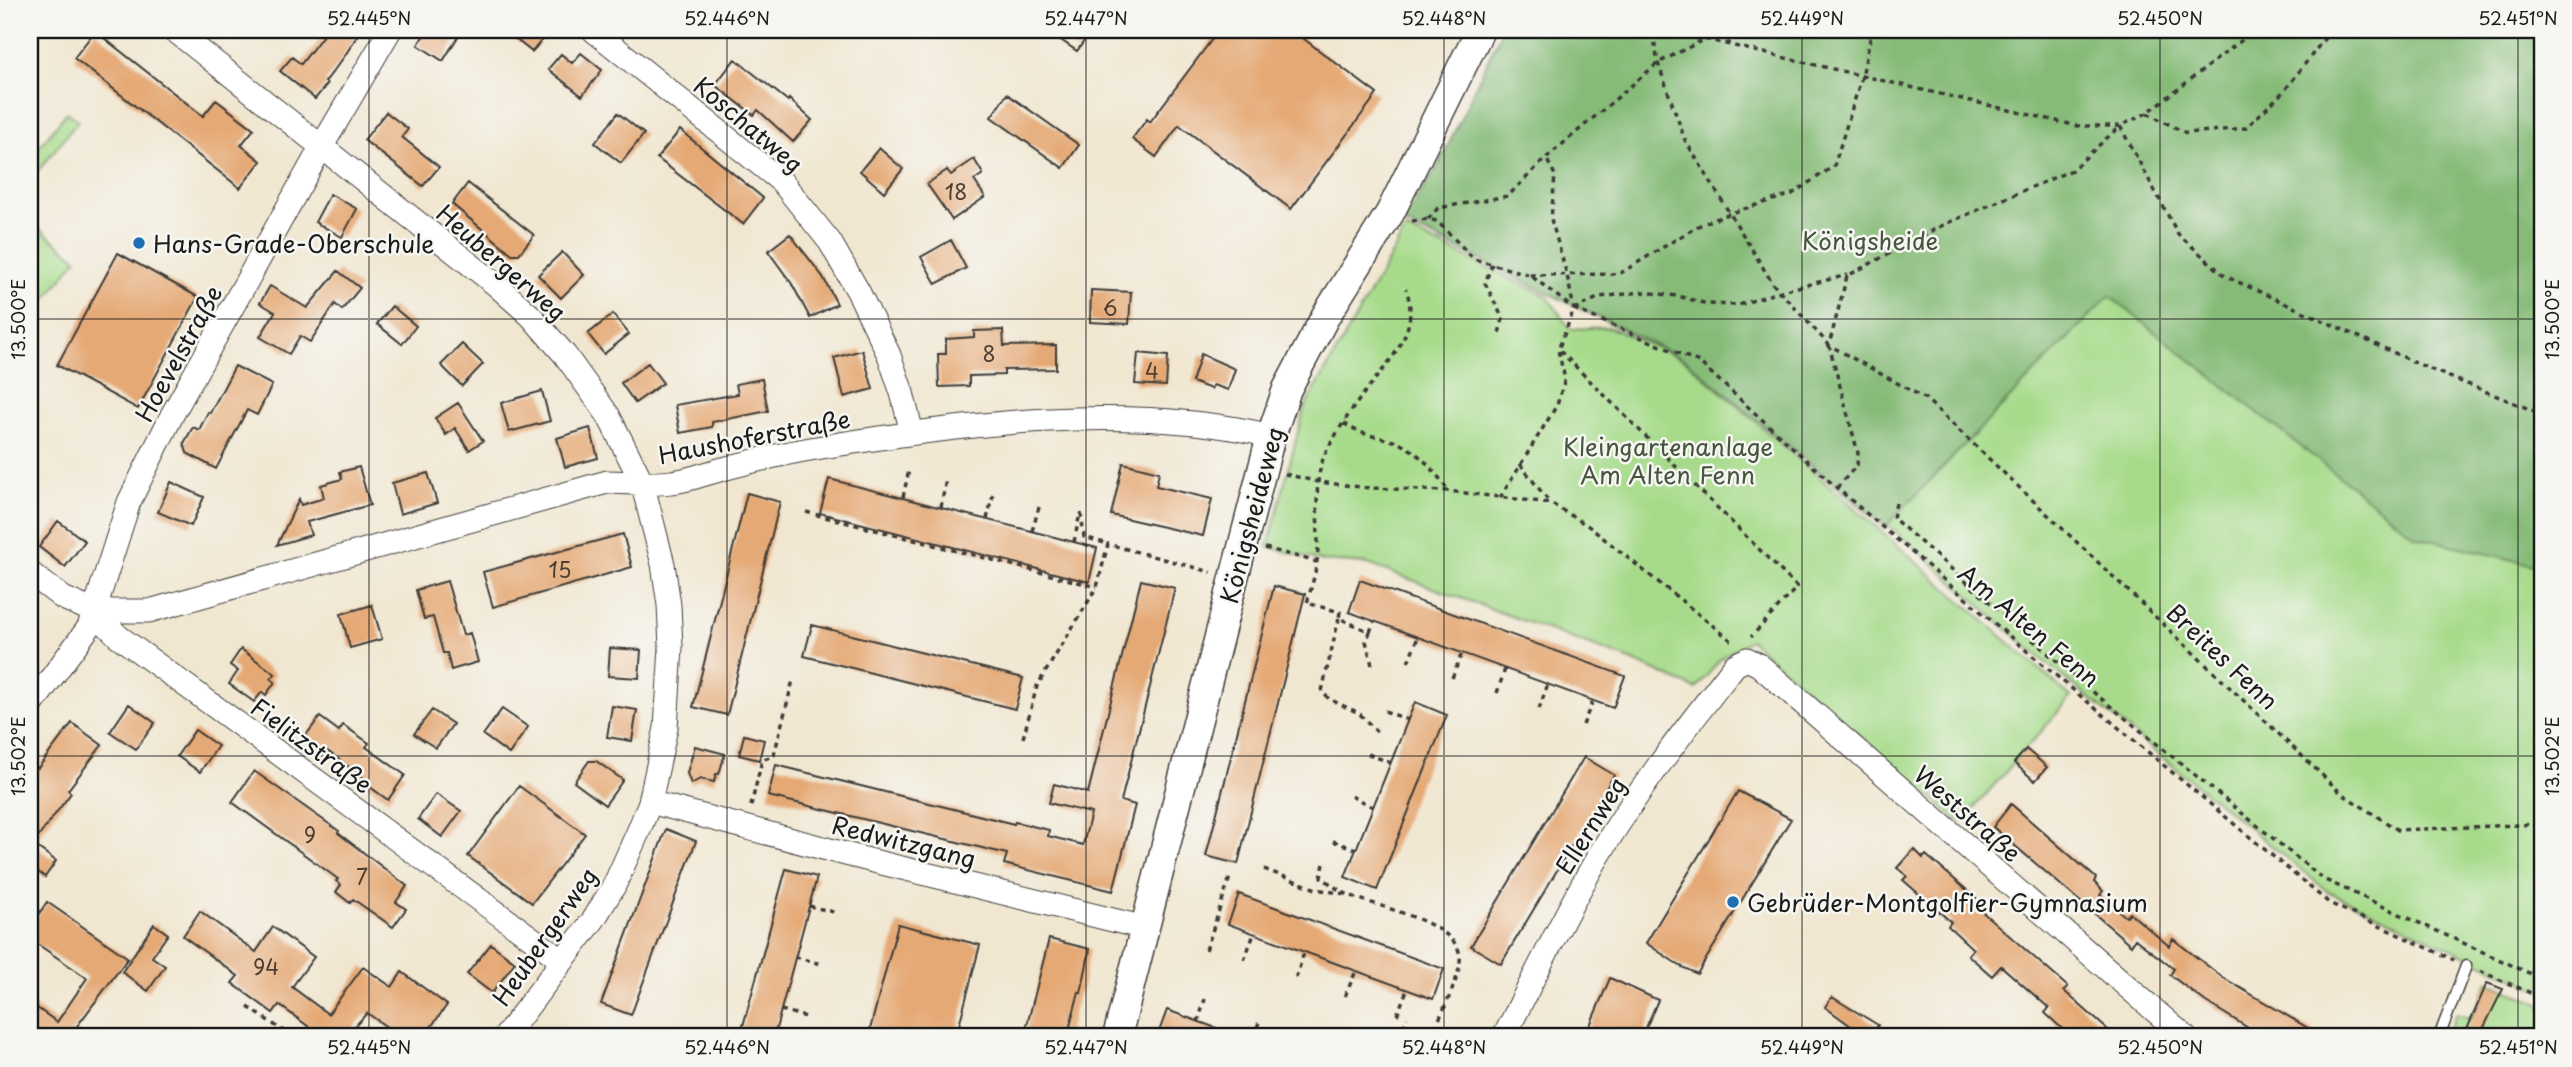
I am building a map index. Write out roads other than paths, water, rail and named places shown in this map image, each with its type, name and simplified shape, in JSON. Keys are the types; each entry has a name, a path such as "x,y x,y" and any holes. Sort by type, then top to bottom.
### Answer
{"street":[{"name":"Heubergerweg","path":"174,30 495,284 531,316 565,355 608,415 642,482 663,564 671,647 666,728 650,802 614,886 594,919 505,1037"},
{"name":"Hoevelstraße","path":"30,707 89,627 129,502 172,415 390,30"},
{"name":"Koschatweg","path":"593,30 782,182 830,242 859,293 889,355 912,433"},
{"name":"Königsheideweg","path":"1117,1037 1271,436 1287,390 1325,317 1390,213 1480,30"},
{"name":"Haushoferstraße","path":"93,611 149,611 607,482 672,482 813,449 912,433 1008,423 1095,420 1170,421 1233,427 1271,436"},
{"name":"Fielitzstraße","path":"30,573 63,598 93,611 118,636 564,961"},
{"name":"Weststraße","path":"1743,653 2180,1036"},
{"name":"Ellernweg","path":"1504,1037 1599,856 1664,757 1743,653"},
{"name":"Redwitzgang","path":"650,802 1145,928"}],"lane":[{"path":"2439,1037 2466,965"}],"place":[{"name":"Hans-Grade-Oberschule","path":"139,243"},
{"name":"Gebrüder-Montgolfier-Gymnasium","path":"1733,902"}],"park label":[{"name":"Königsheide","path":"1870,240"},
{"name":"Kleingartenanlage Am Alten Fenn","path":"1668,460"}]}
